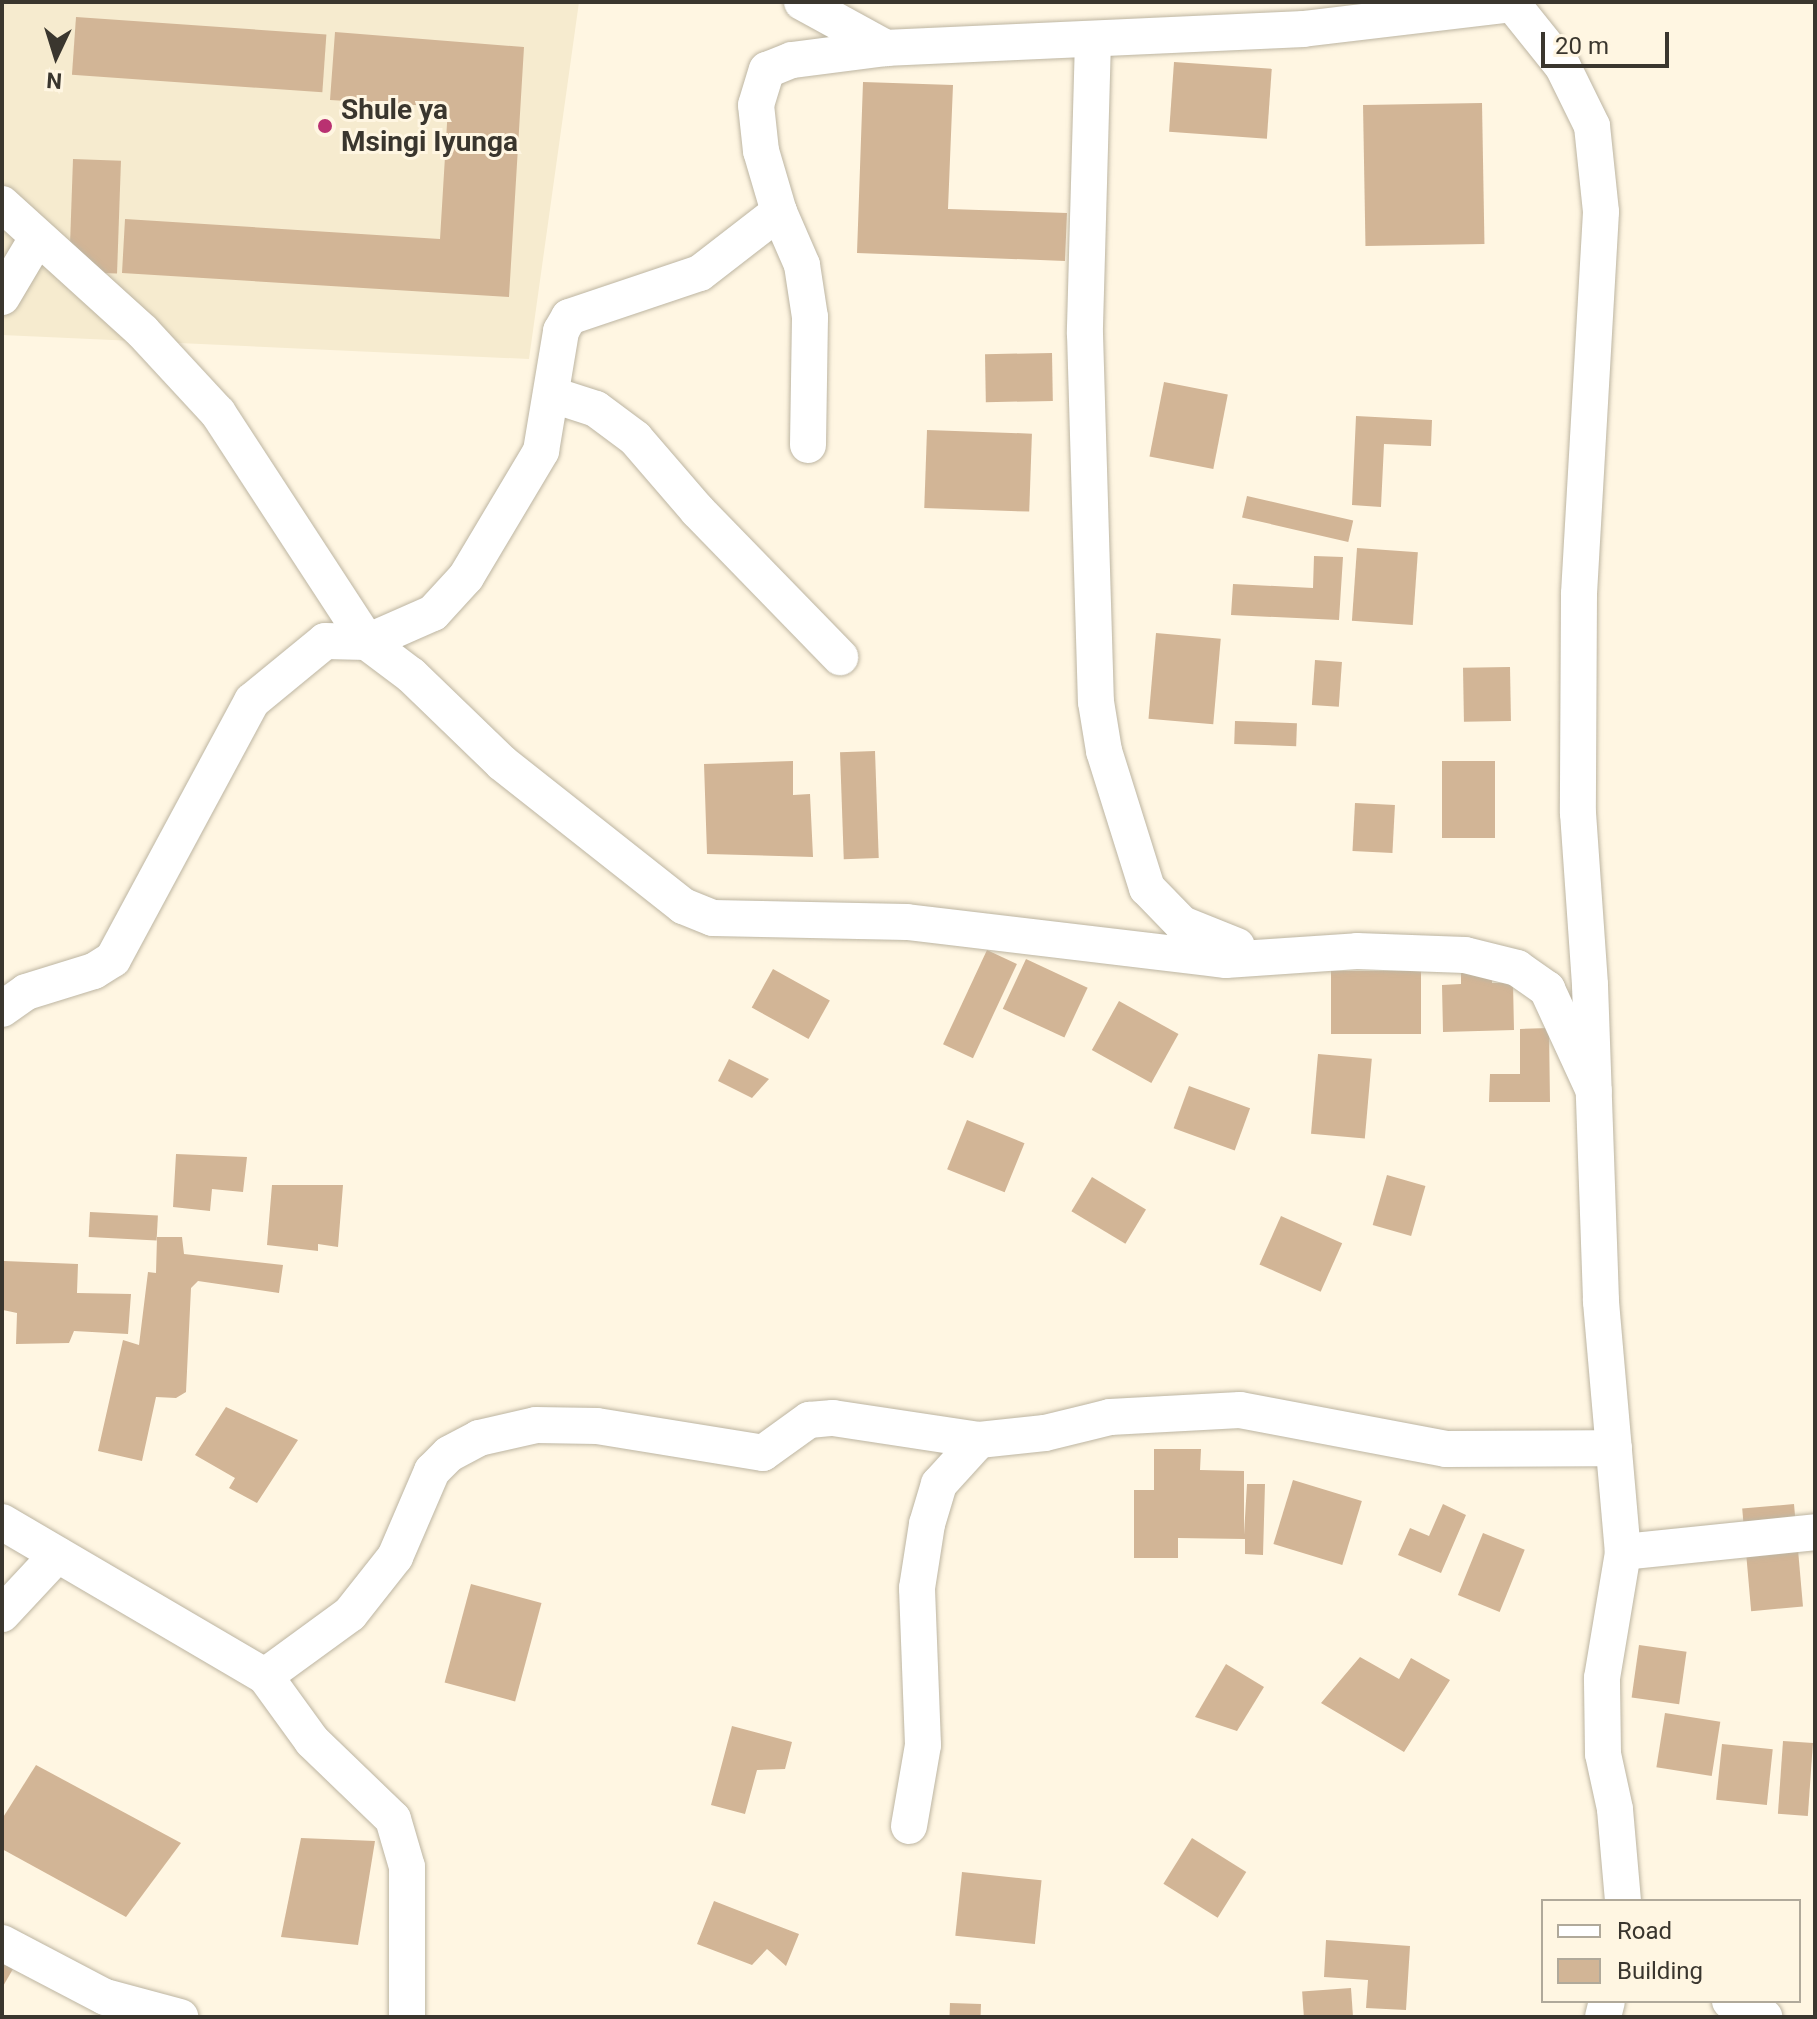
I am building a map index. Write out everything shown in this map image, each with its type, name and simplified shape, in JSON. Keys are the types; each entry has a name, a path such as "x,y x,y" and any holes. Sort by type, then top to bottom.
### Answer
{"street":[{"path":"802,2 886,48"},
{"path":"808,445 810,317 802,265 779,212 761,151 756,105 767,70 792,60 886,48 1303,29 1512,3 1563,67 1592,126 1601,212 1579,610 1578,813 1594,1091 1601,1302 1623,1552 1602,1678 1603,1754 1615,1809 1623,1899"},
{"path":"1093,40 1085,334 1093,656 1104,751 1133,849 1160,906 1206,938 1270,955"},
{"path":"2,204 143,332 218,413 367,642 411,675 514,772 683,906 713,918 907,922 1226,960 1270,955 1409,951 1465,955 1517,968 1547,989 1594,1091"},
{"path":"2,1009 26,992 94,971 113,959 252,701 325,641 367,642 433,613 466,577 541,451 553,395 561,331 569,317 700,273 779,212"},
{"path":"2,297 37,238"},
{"path":"553,395 596,409 635,438 698,511 840,657"},
{"path":"265,1676 350,1614 395,1557 432,1471 449,1454 479,1438 536,1425 597,1426 763,1453 809,1420 833,1418 979,1440 1045,1433 1110,1417 1240,1410 1446,1449 1614,1448"},
{"path":"909,1826 923,1745 917,1588 927,1524 939,1484 979,1440"},
{"path":"2,1522 265,1676 312,1741 393,1819 402,1837 408,1895 407,2017"},
{"path":"1623,1552 1815,1532"},
{"path":"2,1614 57,1555"},
{"path":"2,1943 130,2011 180,2017"},
{"path":"1734,2003 1764,2017"}],"shaded area":[{"path":"2,2 579,2 529,359 2,335"}],"building":[{"path":"76,17 326,35 322,92 72,75"},
{"path":"335,32 524,47 509,297 122,273 125,219 440,239 448,107 330,100"},
{"path":"1174,62 1272,69 1267,139 1169,132"},
{"path":"863,82 953,85 948,209 1067,213 1065,261 857,253"},
{"path":"1482,103 1484,244 1365,246 1363,105"},
{"path":"73,159 121,161 117,274 69,272"},
{"path":"1052,353 1053,401 986,402 985,354"},
{"path":"1164,382 1228,394 1213,469 1149,457"},
{"path":"1356,416 1432,420 1431,446 1384,444 1381,507 1352,505"},
{"path":"927,430 1032,434 1029,512 924,508"},
{"path":"1247,496 1353,521 1348,542 1242,517"},
{"path":"1357,548 1418,552 1413,625 1352,621"},
{"path":"1314,556 1343,557 1339,620 1231,615 1233,584 1313,588"},
{"path":"1156,633 1221,639 1213,724 1149,719"},
{"path":"1315,660 1342,662 1339,707 1312,705"},
{"path":"1510,667 1511,721 1464,722 1463,668"},
{"path":"1235,721 1297,723 1296,746 1234,744"},
{"path":"875,751 879,858 844,859 840,752"},
{"path":"793,761 793,795 810,794 813,857 707,854 704,764"},
{"path":"1442,761 1495,761 1495,838 1442,838"},
{"path":"1355,803 1395,805 1392,853 1352,851"},
{"path":"987,950 1017,964 973,1058 943,1044"},
{"path":"1026,959 1088,988 1064,1038 1003,1009"},
{"path":"1492,965 1492,983 1513,983 1514,1030 1443,1032 1442,985 1461,984 1461,966"},
{"path":"773,969 830,1001 809,1039 752,1007"},
{"path":"1331,971 1421,971 1421,1034 1331,1034"},
{"path":"1119,1001 1178,1034 1151,1083 1092,1050"},
{"path":"1549,1028 1550,1102 1489,1102 1490,1074 1520,1074 1520,1029"},
{"path":"1318,1054 1372,1059 1365,1138 1311,1134"},
{"path":"729,1059 769,1079 752,1098 718,1081"},
{"path":"1189,1086 1250,1108 1235,1151 1174,1128"},
{"path":"967,1120 1024,1143 1005,1192 947,1169"},
{"path":"176,1154 247,1157 243,1192 212,1189 210,1211 173,1207"},
{"path":"1387,1175 1425,1186 1411,1236 1373,1225"},
{"path":"1092,1177 1146,1209 1125,1244 1071,1211"},
{"path":"272,1185 343,1185 338,1247 318,1244 318,1251 267,1245"},
{"path":"90,1212 158,1216 157,1241 89,1237"},
{"path":"1281,1216 1342,1243 1321,1292 1259,1264"},
{"path":"157,1237 182,1237 184,1254 283,1265 279,1293 198,1281 191,1288 186,1392 176,1398 156,1397 142,1461 98,1451 123,1340 139,1345 148,1272 156,1273"},
{"path":"4,1261 78,1264 77,1293 131,1294 128,1334 74,1331 69,1343 16,1344 17,1313 3,1310"},
{"path":"226,1407 298,1440 257,1503 229,1488 235,1478 195,1455"},
{"path":"1154,1449 1201,1449 1200,1470 1244,1471 1244,1535 1247,1484 1265,1484 1263,1555 1245,1554 1245,1539 1178,1538 1178,1558 1134,1558 1134,1490 1154,1490"},
{"path":"1293,1480 1362,1501 1342,1565 1273,1544"},
{"path":"1443,1504 1466,1515 1441,1573 1398,1555 1410,1528 1429,1536"},
{"path":"1794,1504 1803,1607 1751,1611 1742,1509"},
{"path":"1483,1533 1525,1550 1500,1612 1458,1595"},
{"path":"471,1584 542,1603 515,1701 445,1683"},
{"path":"1639,1645 1687,1652 1679,1704 1632,1697"},
{"path":"1360,1657 1399,1679 1411,1658 1450,1680 1404,1752 1321,1703"},
{"path":"1226,1664 1264,1687 1237,1731 1195,1717"},
{"path":"1665,1713 1720,1722 1712,1776 1656,1767"},
{"path":"732,1726 792,1742 785,1769 757,1770 745,1814 711,1805"},
{"path":"1783,1741 1813,1743 1808,1816 1778,1814"},
{"path":"1722,1744 1773,1749 1767,1805 1716,1800"},
{"path":"36,1765 181,1843 126,1917 2,1849 2,1819"},
{"path":"301,1838 375,1841 358,1945 281,1937"},
{"path":"1192,1838 1246,1872 1218,1918 1163,1884"},
{"path":"962,1872 1042,1880 1035,1944 955,1936"},
{"path":"714,1901 799,1934 786,1966 767,1949 752,1965 697,1944"},
{"path":"1326,1940 1410,1946 1406,2010 1366,2008 1368,1980 1324,1977"},
{"path":"2,1956 17,1962 2,1988"},
{"path":"1351,1988 1353,2017 1304,2017 1302,1991"},
{"path":"950,2003 981,2004 981,2017 950,2017"}],"place":[{"name":"Shule ya Msingi Iyunga","path":"325,126"}]}
